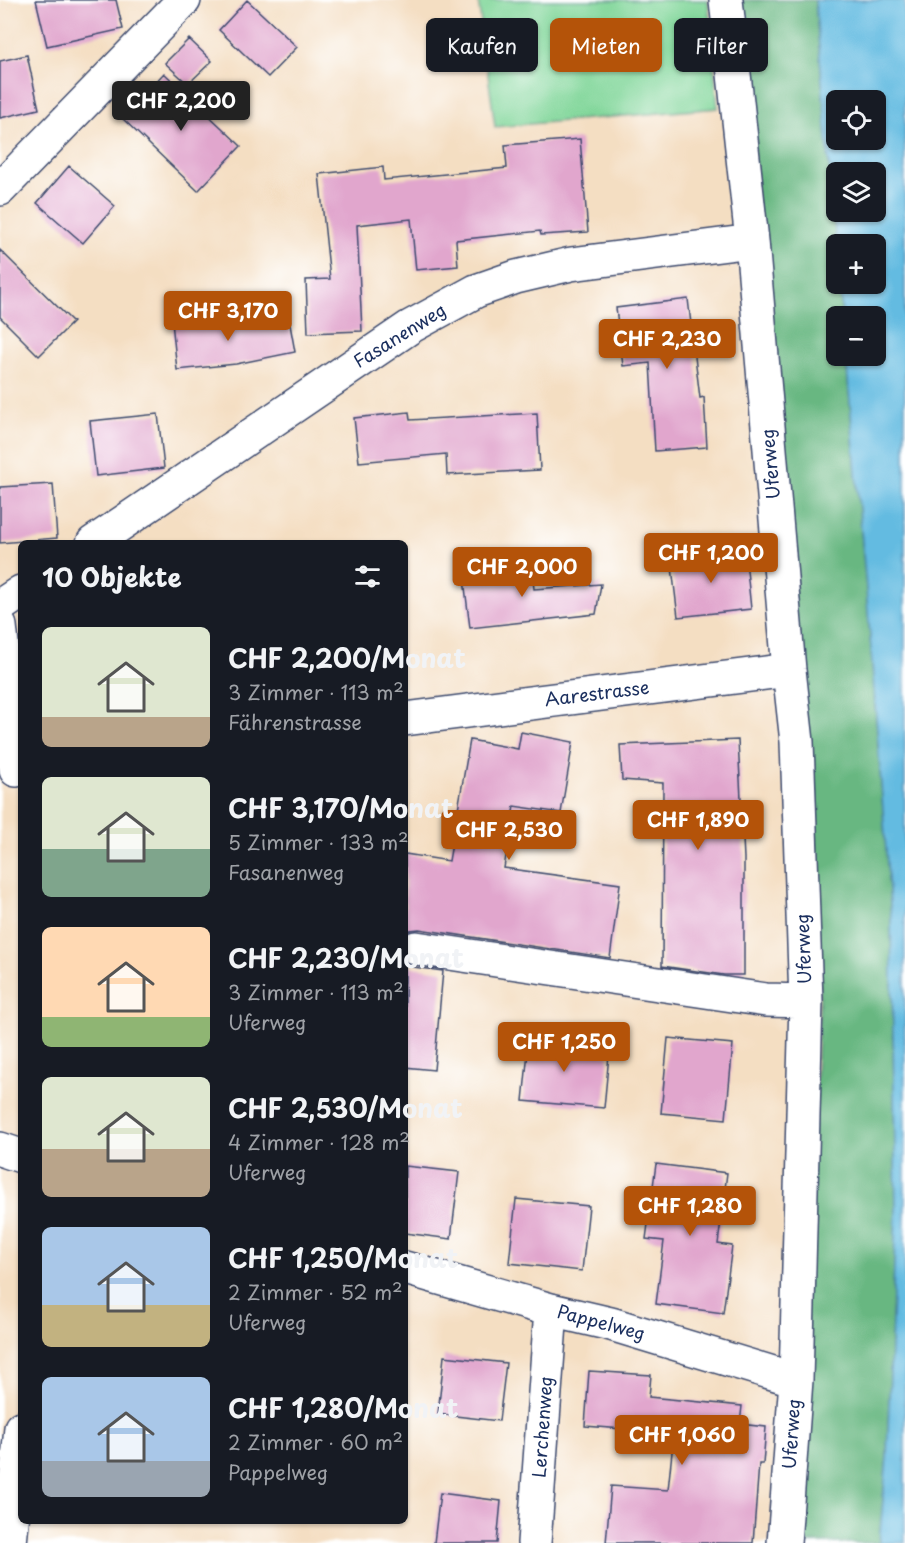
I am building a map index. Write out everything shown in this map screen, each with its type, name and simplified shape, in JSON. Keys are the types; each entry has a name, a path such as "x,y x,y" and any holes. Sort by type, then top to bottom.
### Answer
{"street":[{"path":"0,189 184,0"},
{"name":"Uferweg","path":"726,0 752,241 797,742 806,1001 796,1380 784,1543"},
{"name":"Fasanenweg","path":"97,540 410,327 477,291 516,277 570,264 752,241"},
{"path":"0,606 18,594"},
{"path":"0,626 12,771"},
{"name":"Aarestrasse","path":"408,719 789,670"},
{"name":"Uferweg","path":"416,948 766,1000 806,1001"},
{"path":"0,1149 18,1155"},
{"name":"Pappelweg","path":"408,1269 551,1310 610,1324 796,1380"},
{"name":"Lerchenweg","path":"534,1543 551,1310"},
{"path":"10,1543 18,1459"}],"green space":[{"path":"478,0 708,0 710,18 674,18 674,72 715,72 718,108 495,127 488,72 538,72 538,18 480,18"},
{"path":"741,0 815,0 826,150 828,150 829,162 826,162 826,222 834,222 835,234 826,234 826,294 841,294 841,306 826,306 826,366 847,366 891,917 896,1210 887,1457 879,1543 793,1543 820,988 747,72 768,72 768,18 742,18"}],"water":[{"path":"815,0 905,0 905,1543 879,1543 887,1457 896,1210 891,917 847,366 886,366 886,306 841,306 841,294 886,294 886,234 835,234 834,222 886,222 886,162 829,162 828,150 886,150 886,90 826,90 826,128"}],"building":[{"path":"36,0 116,0 123,29 47,46"},
{"path":"247,0 297,47 268,77 219,30"},
{"path":"189,39 212,61 188,84 165,63"},
{"path":"27,55 39,109 0,118 0,61"},
{"path":"164,73 241,146 198,191 122,118"},
{"path":"580,139 588,232 541,235 540,231 456,240 458,266 416,270 411,219 357,225 362,331 308,333 306,280 330,279 319,174 383,167 384,180 507,168 505,145"},
{"path":"69,166 115,206 83,243 37,203"},
{"path":"0,250 73,322 39,356 0,317"},
{"path":"688,299 700,398 704,397 707,447 655,451 650,363 623,366 616,308"},
{"path":"231,316 232,330 289,319 295,352 236,364 177,370 172,322"},
{"path":"409,412 410,420 537,413 540,470 447,475 446,454 359,462 354,418"},
{"path":"158,414 164,468 96,476 90,421"},
{"path":"53,484 57,538 0,543 0,487"},
{"path":"745,551 751,609 678,617 671,559"},
{"path":"531,563 534,589 601,584 596,614 470,628 463,571"},
{"path":"521,732 573,742 561,813 514,806 504,868 620,884 610,958 419,929 408,932 408,854 449,861 470,740 518,749"},
{"path":"738,740 744,858 744,975 724,975 662,966 663,783 622,780 620,745"},
{"path":"408,964 443,971 434,1070 408,1067"},
{"path":"530,1032 569,1036 567,1051 609,1055 604,1108 523,1101"},
{"path":"668,1038 733,1044 726,1119 661,1113"},
{"path":"656,1164 727,1173 718,1244 732,1246 723,1313 656,1304 664,1241 646,1239"},
{"path":"408,1166 459,1172 451,1239 408,1233"},
{"path":"516,1199 589,1206 582,1271 509,1263"},
{"path":"444,1356 506,1363 499,1421 438,1414"},
{"path":"589,1371 651,1375 649,1397 742,1406 740,1424 766,1427 763,1464 759,1464 753,1543 606,1543 611,1486 668,1490 674,1433 585,1426"},
{"path":"440,1493 501,1501 497,1543 434,1543"}]}
